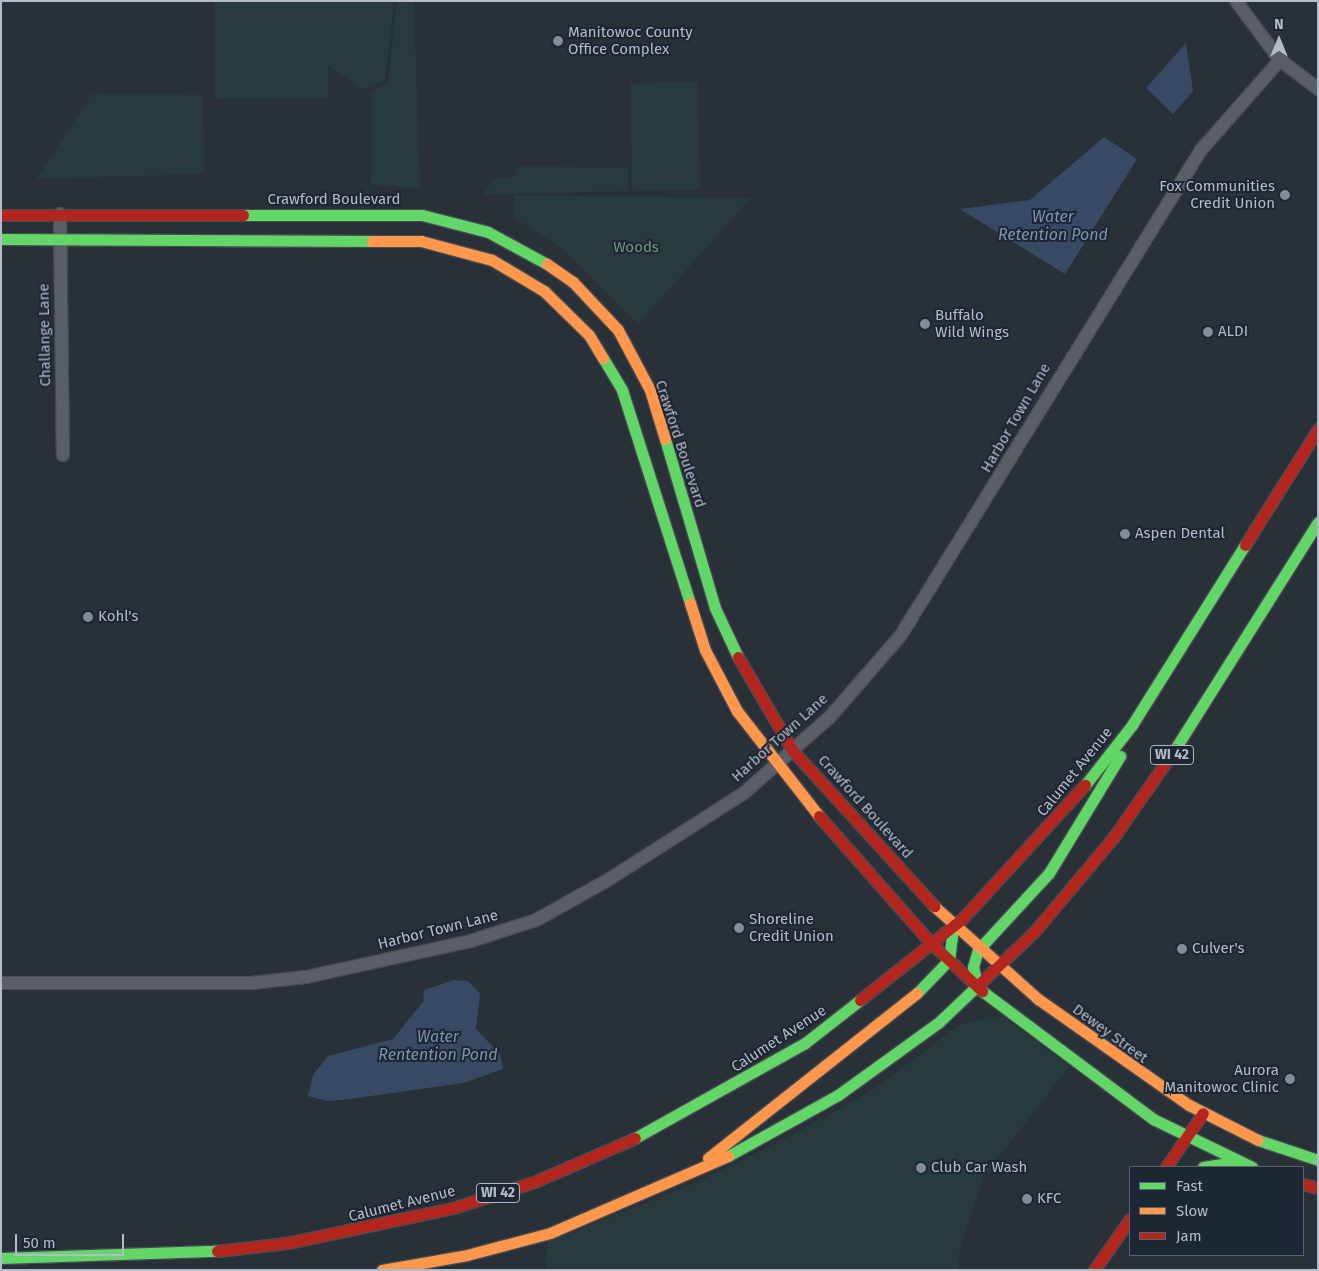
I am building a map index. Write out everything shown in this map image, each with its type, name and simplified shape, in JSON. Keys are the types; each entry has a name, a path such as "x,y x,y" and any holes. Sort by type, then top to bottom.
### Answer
{"street":[{"path":"1236,1 1280,60 1318,89"},
{"name":"Harbor Town Lane","path":"1,983 252,983 306,977 471,941 536,920 608,880 744,793 793,751 860,685 909,624 1201,150 1280,60"},
{"name":"Challange Lane","path":"60,214 63,455"},
{"name":"Crawford Boulevard","path":"1,215 422,215 488,232 526,250 573,282 618,330 650,390 715,608 753,689 793,751 953,927 978,950"},
{"path":"1,239 421,240 492,260 544,290 589,335 622,390 706,650 737,711 777,765 932,944 978,988 1124,1098 1186,1138 1247,1165"},
{"name":"Calumet Avenue","path":"1,1258 176,1255 287,1243 453,1208 534,1182 659,1128 718,1097 805,1043 953,927 1059,816 1132,725 1318,429"},
{"name":"WI 42","path":"382,1270 467,1255 550,1234 674,1183 749,1148 838,1095 917,1039 978,988 999,967 1069,893 1128,818 1318,522"},
{"path":"978,988 973,968 978,950 1059,860 1107,781 1132,725"},
{"path":"674,1183 926,986 948,960 953,927"},
{"name":"Dewey Street","path":"978,950 1094,1043 1203,1113 1261,1142 1318,1160"},
{"path":"1167,1166 1203,1113"},
{"path":"1225,1166 1247,1165"},
{"path":"1304,1184 1318,1188"},
{"path":"1094,1270 1128,1224"}],"green space":[{"path":"215,1 394,1 385,81 362,89 328,66 329,98 215,99"},
{"path":"397,1 414,1 420,188 371,185 372,91 388,83"},
{"path":"698,82 700,190 632,191 630,83"},
{"path":"92,94 203,95 204,174 36,179"},
{"path":"517,166 628,168 628,191 483,195 492,180 514,176"},
{"name":"Woods","path":"514,195 751,198 638,324 564,250 513,217"},
{"path":"992,1016 1006,1019 1069,1067 984,1176 960,1247 958,1270 546,1270 547,1242 697,1182 804,1129 874,1089 959,1025"}],"water":[{"path":"1186,43 1193,91 1173,114 1146,88"},
{"name":"Water Retention Pond","path":"1104,137 1137,159 1065,274 960,209 1030,200"},
{"name":"Water Rentention Pond","path":"454,980 468,981 480,993 476,1029 500,1054 503,1069 463,1083 350,1099 327,1101 308,1096 313,1075 328,1056 393,1039 423,1002 424,990"}],"traffic: fast":[{"path":"243,215 422,215 488,232 547,264"},
{"path":"1,239 372,241"},
{"path":"603,358 622,390 690,603"},
{"path":"665,439 715,608 738,657"},
{"path":"1175,749 1318,522"},
{"path":"1085,785 1132,725 1245,545"},
{"path":"978,988 973,967 978,950 1049,873 1120,756"},
{"path":"917,993 949,960 953,927"},
{"path":"728,1156 838,1095 938,1023 977,986"},
{"path":"982,991 1153,1119 1250,1166"},
{"path":"635,1138 805,1043 860,1000"},
{"path":"1258,1140 1318,1160"},
{"path":"1209,1166 1234,1162"},
{"path":"1,1258 217,1251"}],"traffic: slow":[{"path":"372,241 421,241 492,260 544,291 589,335 603,358"},
{"path":"547,264 573,282 618,330 650,390 665,439"},
{"path":"690,603 705,650 737,711 819,816"},
{"path":"934,906 1038,999 1189,1105 1258,1140"},
{"path":"708,1158 917,993"},
{"path":"382,1270 467,1255 550,1233 728,1156"}],"traffic: jam":[{"path":"1,215 243,215"},
{"path":"1245,545 1318,429"},
{"path":"738,657 793,751 934,906"},
{"path":"977,986 1034,932 1113,838 1175,749"},
{"path":"860,1000 962,919 1085,785"},
{"path":"819,816 932,944 982,991"},
{"path":"1167,1166 1203,1113"},
{"path":"217,1251 287,1243 453,1208 534,1182 635,1138"},
{"path":"1304,1184 1318,1188"},
{"path":"1094,1270 1129,1220"}],"place":[{"name":"Manitowoc County Office Complex","path":"558,41"},
{"name":"Fox Communities Credit Union","path":"1285,195"},
{"name":"Buffalo Wild Wings","path":"925,324"},
{"name":"ALDI","path":"1208,332"},
{"name":"Aspen Dental","path":"1125,534"},
{"name":"Kohl's","path":"88,617"},
{"name":"Shoreline Credit Union","path":"739,928"},
{"name":"Culver's","path":"1182,949"},
{"name":"Aurora Manitowoc Clinic","path":"1290,1079"},
{"name":"Club Car Wash","path":"921,1168"},
{"name":"KFC","path":"1027,1199"}]}
